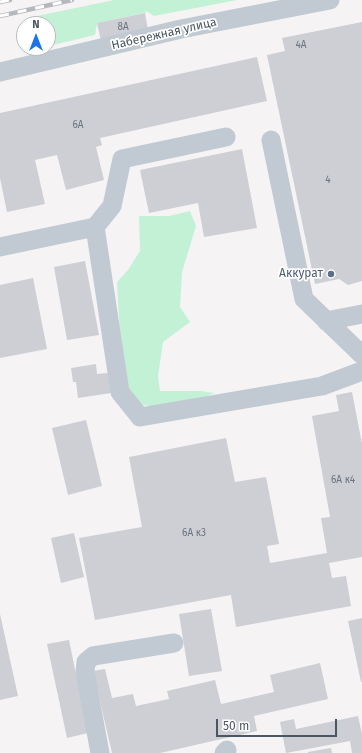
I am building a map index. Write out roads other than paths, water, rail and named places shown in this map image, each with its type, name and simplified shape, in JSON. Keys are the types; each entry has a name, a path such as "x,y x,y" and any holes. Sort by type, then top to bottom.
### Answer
{"street":[{"name":"Набережная улица","path":"0,72 181,29 330,0"},
{"path":"0,247 95,227 112,206 122,159 226,137"},
{"path":"271,140 304,299 362,355"},
{"path":"95,227 120,392 140,417 322,386 362,371"},
{"path":"326,320 362,314"},
{"path":"100,753 85,672 86,662 92,656 174,643"}],"railway":[{"path":"0,2 10,0"},
{"path":"0,16 72,0"}],"place":[{"name":"Аккурат","path":"331,274"}]}
